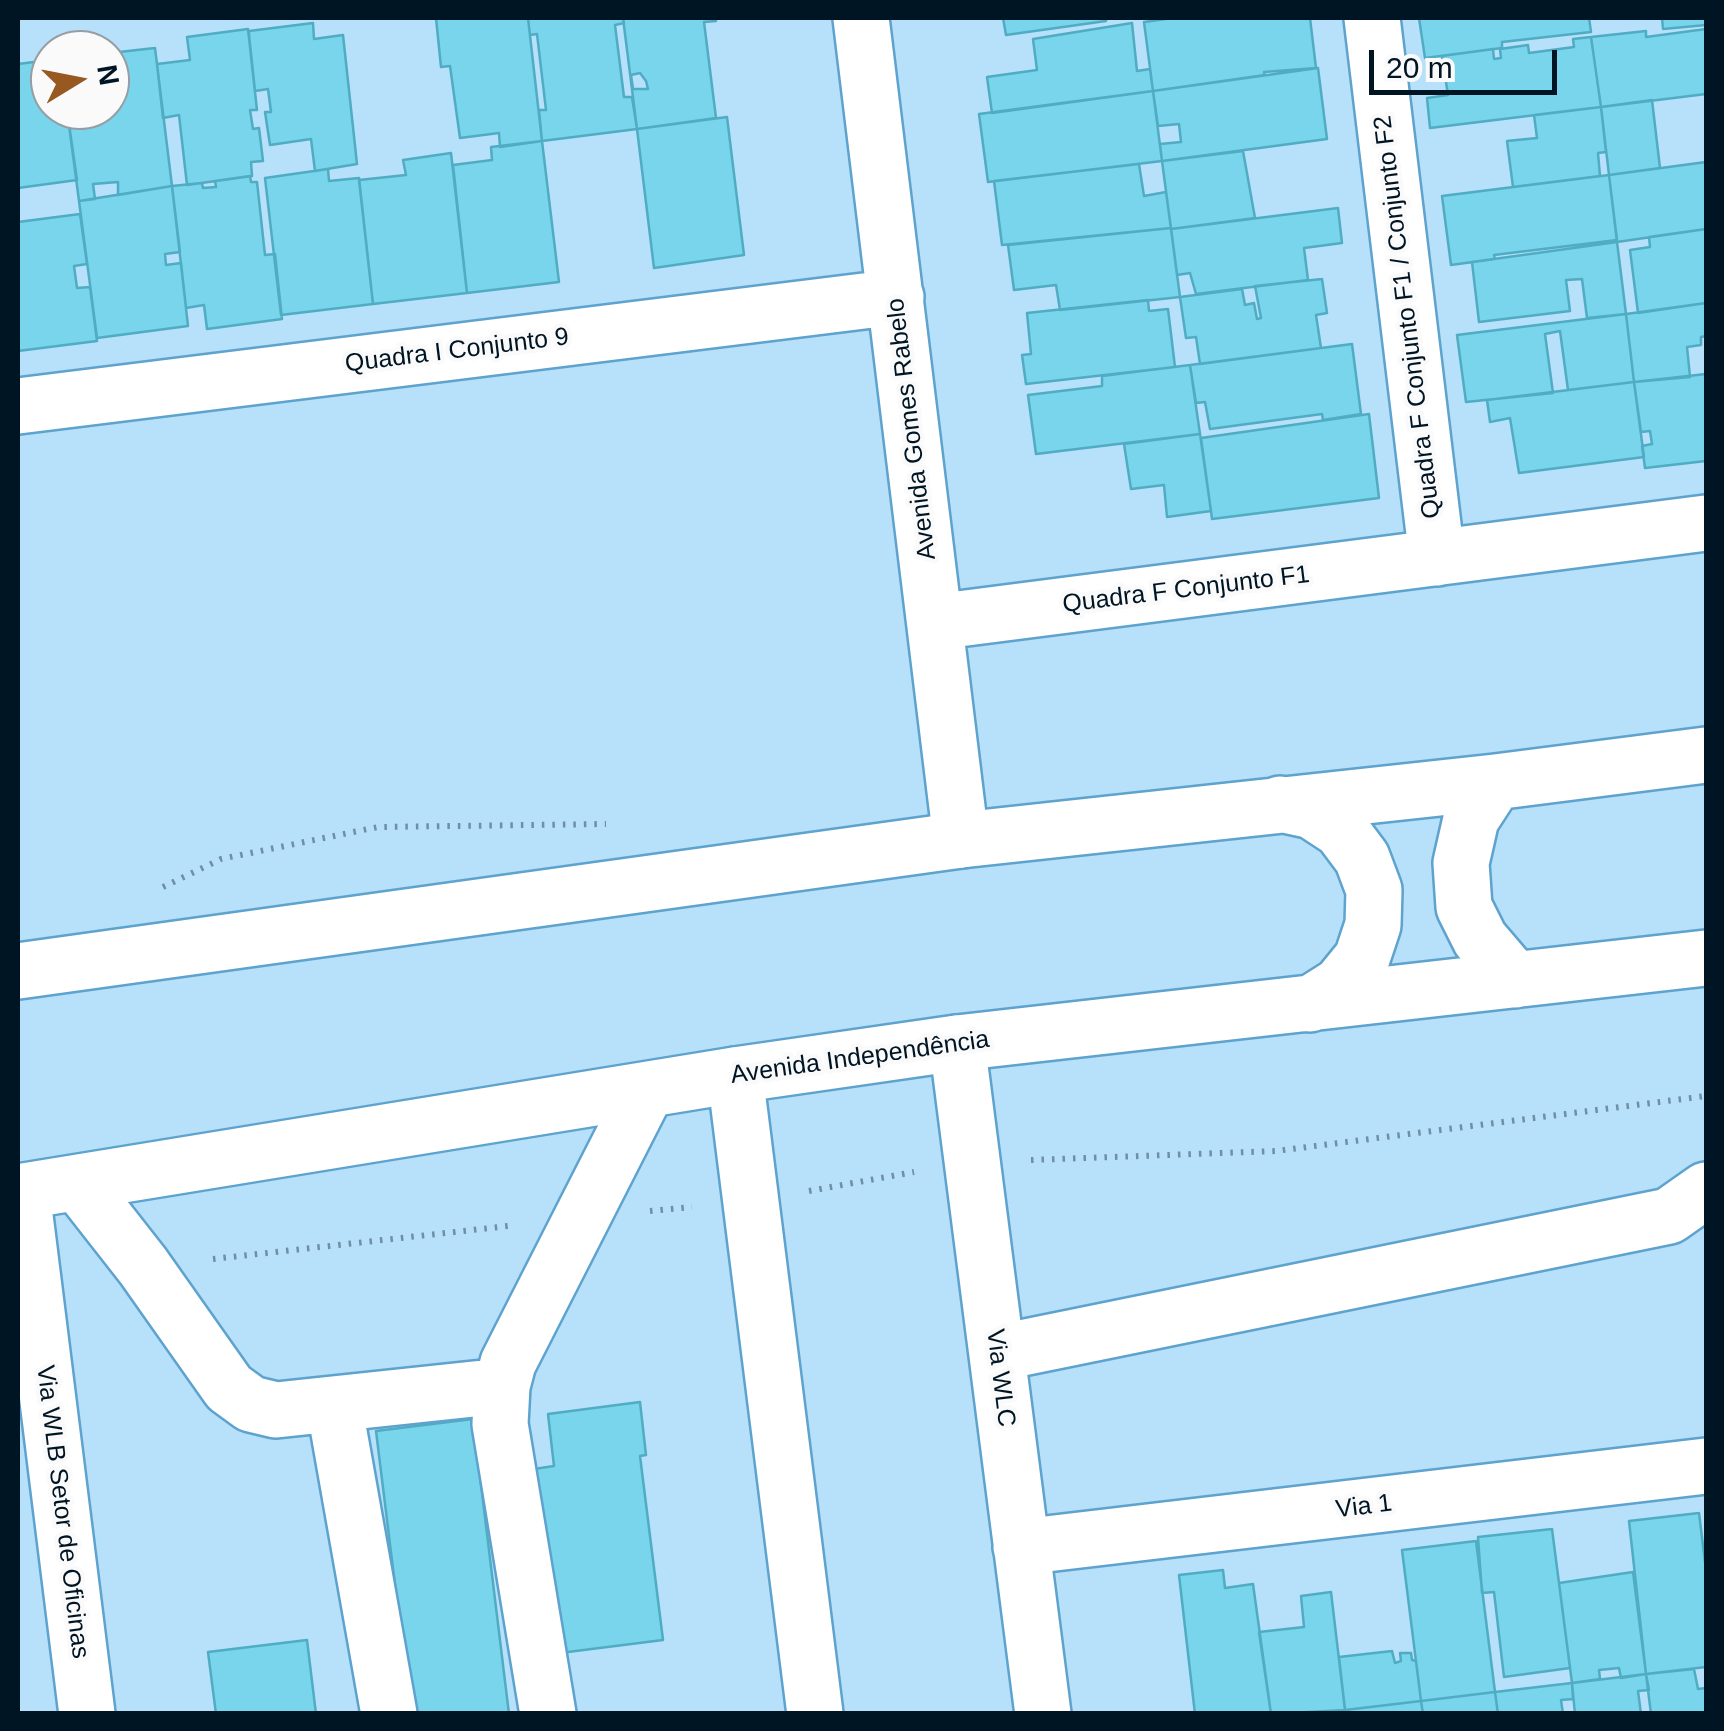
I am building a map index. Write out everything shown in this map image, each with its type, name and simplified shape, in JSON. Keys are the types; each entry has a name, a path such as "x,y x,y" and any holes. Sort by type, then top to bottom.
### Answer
{"street":[{"name":"Avenida Gomes Rabelo","path":"861,18 961,840"},
{"name":"Quadra F Conjunto F1 / Conjunto F2","path":"1372,18 1437,558"},
{"name":"Quadra I Conjunto 9","path":"18,406 896,297"},
{"name":"Quadra F Conjunto F1","path":"935,622 1706,523"},
{"path":"18,971 961,840 1706,755"},
{"path":"1495,782 1471,820 1461,863 1464,907 1480,939 1515,980"},
{"path":"1279,804 1312,811 1342,830 1362,858 1374,890 1373,925 1362,958 1340,985 1310,1004"},
{"name":"Avenida Independência","path":"20,1192 734,1076 957,1044 1706,958"},
{"name":"Via WLC","path":"957,1044 1043,1714"},
{"path":"734,1076 815,1714"},
{"path":"548,1714 500,1424 502,1386 508,1363 647,1090"},
{"path":"78,1183 143,1266 229,1388 252,1404 276,1410 502,1386"},
{"path":"997,1353 1669,1216 1706,1190"},
{"name":"Via WLB Setor de Oficinas","path":"20,1192 88,1714"},
{"path":"334,1404 389,1714"},
{"name":"Via 1","path":"1022,1547 1706,1466"}],"path":[{"path":"156,890 222,858 378,827 623,824"},
{"path":"143,1266 750,1201 972,1162 1276,1151 1706,1096"}],"building":[{"path":"436,18 528,18 542,141 500,147 499,133 460,138 450,66 441,67"},
{"path":"528,18 623,18 624,23 615,25 624,97 632,97 637,129 542,141 539,110 546,110 537,34 530,35"},
{"path":"623,18 715,18 716,21 704,22 716,118 637,129","holes":["640,73 648,89 633,89 631,75"]},
{"path":"1003,18 1106,18 1106,21 1006,35"},
{"path":"1173,18 1310,18 1316,68 1264,72 1265,75 1153,91 1144,22"},
{"path":"1419,18 1589,18 1591,32 1502,42 1502,48 1425,58"},
{"path":"1662,18 1706,18 1706,25 1663,29"},
{"path":"313,23 314,39 343,35 357,164 315,171 311,139 270,145 265,112 271,112 268,89 255,91 249,35 249,31"},
{"path":"1132,23 1137,71 1150,69 1153,91 992,113 987,77 1037,70 1033,39"},
{"path":"248,29 257,110 250,110 253,129 259,128 263,161 251,162 252,176 187,185 179,115 163,118 157,64 190,60 187,37"},
{"path":"1706,29 1706,94 1601,107 1591,37 1646,31 1646,37"},
{"path":"1591,37 1601,107 1430,128 1427,98 1448,95 1442,56 1493,49 1494,59 1501,58 1500,49 1528,45 1529,53 1574,47 1573,39"},
{"path":"155,48 172,186 118,195 118,182 93,184 95,199 79,201 70,130 130,130 130,51"},
{"path":"30,62 30,130 70,130 77,180 18,188 18,64"},
{"path":"1318,68 1327,139 1162,161 1160,144 1181,142 1179,124 1158,126 1153,91"},
{"path":"1153,91 1162,161 988,182 979,114"},
{"path":"1652,100 1660,168 1609,175 1601,107"},
{"path":"1601,107 1606,152 1598,153 1600,176 1513,187 1507,141 1537,138 1534,115"},
{"path":"727,117 744,255 654,268 637,129"},
{"path":"542,141 559,282 467,293 453,165 492,160 491,147"},
{"path":"1243,151 1255,218 1171,229 1162,161"},
{"path":"451,153 467,293 373,304 359,180 406,175 403,160"},
{"path":"1706,162 1706,229 1617,242 1609,175"},
{"path":"1139,164 1144,196 1166,192 1171,228 1002,245 994,181"},
{"path":"328,169 329,181 359,178 373,304 281,315 265,178"},
{"path":"1609,175 1617,240 1494,255 1495,259 1451,265 1442,196"},
{"path":"250,176 251,182 257,182 265,255 275,254 282,319 207,329 204,305 186,308 172,186 202,183 203,188 216,187 215,181"},
{"path":"172,186 180,252 165,254 166,265 181,263 188,326 97,338 79,201"},
{"path":"1338,208 1342,243 1304,248 1308,280 1196,294 1190,273 1177,275 1171,229"},
{"path":"80,214 87,264 74,266 77,288 90,287 97,341 18,351 18,222"},
{"path":"1171,228 1180,297 1060,310 1056,285 1014,290 1008,245"},
{"path":"1706,229 1706,303 1638,313 1630,250 1650,247 1649,237"},
{"path":"1617,242 1626,314 1587,318 1582,279 1566,280 1570,311 1479,322 1472,262"},
{"path":"1322,279 1327,313 1316,315 1321,348 1200,364 1196,337 1186,338 1180,297 1242,289 1245,305 1254,303 1257,319 1261,318 1255,286"},
{"path":"1148,300 1149,311 1168,309 1175,367 1026,384 1022,355 1031,354 1027,313"},
{"path":"1706,303 1706,336 1701,337 1701,345 1687,347 1690,377 1634,382 1626,314"},
{"path":"1626,314 1634,382 1568,390 1560,331 1545,334 1553,393 1466,402 1457,335"},
{"path":"1352,344 1361,414 1323,420 1322,414 1210,429 1205,402 1196,403 1190,365"},
{"path":"1190,365 1200,434 1036,454 1028,395 1102,386 1102,376"},
{"path":"1706,374 1706,461 1645,468 1642,446 1652,444 1650,431 1641,432 1634,382"},
{"path":"1634,382 1644,457 1519,473 1510,418 1490,422 1487,400"},
{"path":"1369,414 1379,498 1212,519 1201,438"},
{"path":"1200,434 1211,511 1167,517 1164,485 1131,489 1124,444"},
{"path":"640,1402 646,1455 640,1456 663,1640 544,1655 521,1471 554,1466 548,1414"},
{"path":"473,1419 509,1714 411,1714 376,1431"},
{"path":"1699,1513 1706,1570 1706,1667 1646,1674 1629,1521"},
{"path":"1552,1529 1570,1668 1504,1677 1494,1592 1482,1593 1478,1537"},
{"path":"1476,1541 1495,1692 1421,1701 1402,1550"},
{"path":"1223,1570 1225,1588 1253,1584 1271,1714 1195,1714 1179,1575"},
{"path":"1633,1572 1646,1674 1621,1678 1619,1668 1599,1670 1600,1679 1572,1683 1559,1583"},
{"path":"1331,1592 1345,1710 1271,1714 1259,1632 1304,1627 1301,1596"},
{"path":"307,1640 316,1714 216,1714 208,1652"},
{"path":"1392,1651 1395,1663 1401,1661 1400,1653 1411,1653 1416,1661 1421,1701 1345,1710 1339,1657"},
{"path":"1694,1669 1698,1689 1706,1688 1706,1714 1651,1714 1646,1674"},
{"path":"1646,1674 1649,1690 1638,1691 1641,1714 1575,1714 1572,1683"},
{"path":"1572,1683 1573,1699 1561,1700 1563,1714 1498,1714 1495,1692"},
{"path":"1495,1692 1498,1714 1423,1714 1421,1701"},
{"path":"1421,1701 1423,1714 1346,1714 1345,1710"}]}
